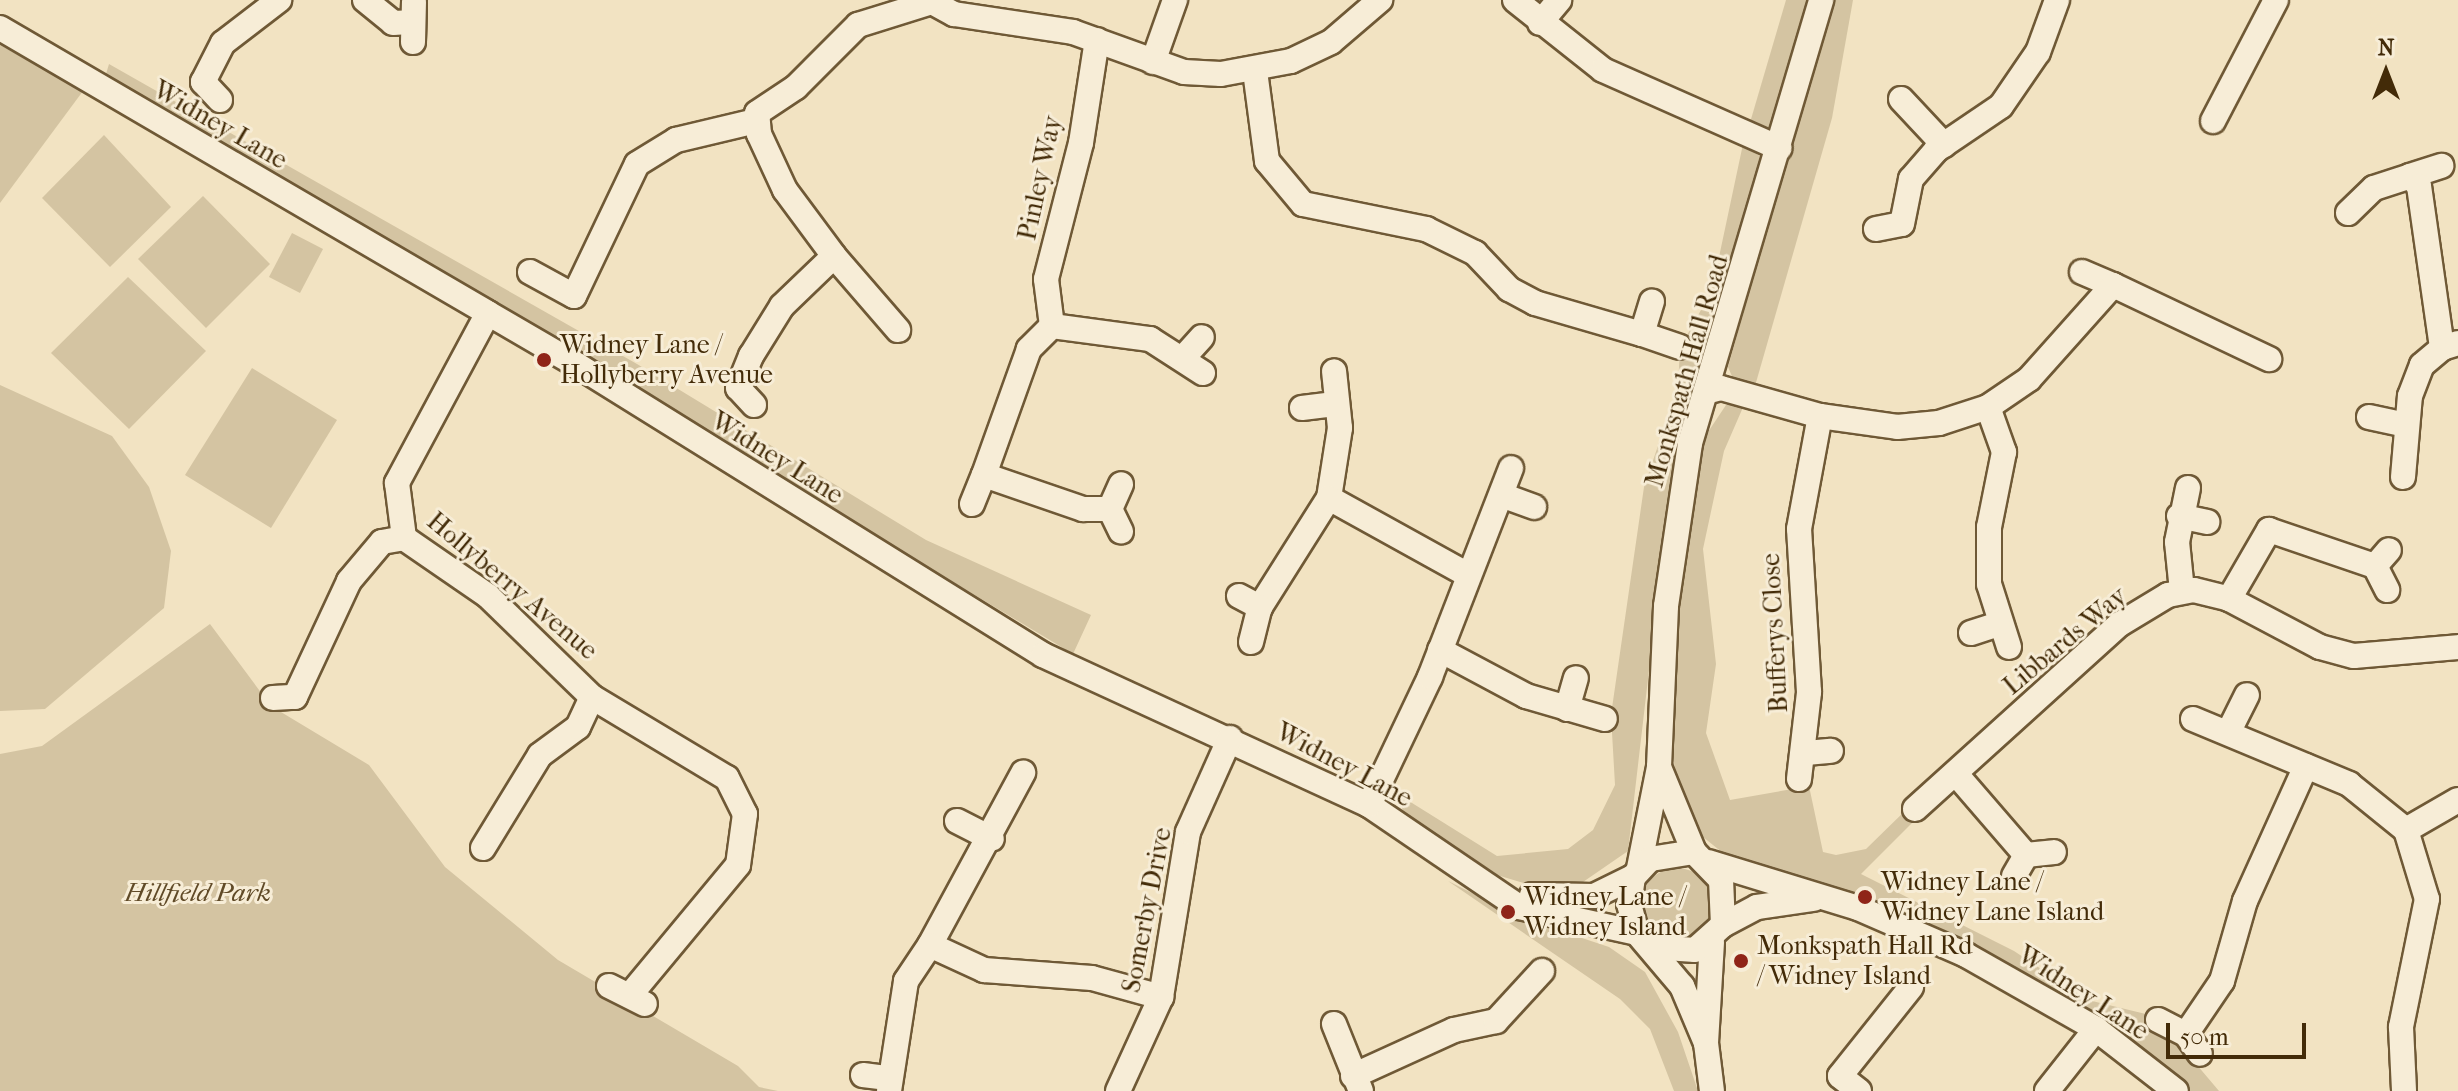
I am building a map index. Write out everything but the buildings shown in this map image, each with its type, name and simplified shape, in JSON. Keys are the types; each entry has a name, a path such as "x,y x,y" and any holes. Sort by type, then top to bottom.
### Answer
{"street":[{"path":"220,100 195,85 223,43 279,0"},
{"path":"365,0 393,23 412,22"},
{"path":"1153,62 1175,0"},
{"path":"530,272 583,303 644,156 736,120 756,121 858,25 932,1 954,14 1097,40 1184,72 1255,71 1331,42 1380,0"},
{"path":"1515,0 1540,23 1603,70 1779,148"},
{"path":"1540,23 1559,0"},
{"name":"Monkspath Hall Road","path":"1636,872 1659,767 1674,534 1690,443 1709,391 1821,0"},
{"path":"1876,229 1912,226 1911,179 1944,145 2001,106 2038,52 2057,0"},
{"path":"2213,121 2220,84 2276,0"},
{"name":"Widney Lane","path":"0,28 488,313 988,624 1101,684 1230,738 1369,805 1519,907 1644,940"},
{"name":"Pinley Way","path":"1052,326 1046,279 1081,143 1097,40"},
{"path":"1255,71 1267,161 1303,204 1426,229 1475,253 1509,289 1535,303 1679,347"},
{"path":"1901,99 1927,119 1944,145"},
{"path":"756,121 785,190 834,256 898,330"},
{"path":"2348,213 2374,188 2441,166"},
{"path":"2403,477 2406,425 2422,365 2450,345 2429,222 2410,176"},
{"path":"754,405 738,388 751,356 782,306 834,256"},
{"path":"2082,272 2269,359"},
{"path":"1709,391 1721,388 1820,416 1897,427 1988,407 2056,356 2113,285"},
{"path":"1642,334 1652,301"},
{"name":"Hollyberry Avenue","path":"488,313 397,483 404,538 488,596 592,697 727,778 745,814 738,865 628,995"},
{"path":"972,504 1022,364 1052,326 1150,339 1193,365 1202,337"},
{"path":"1251,642 1250,602 1329,498 1338,465 1334,371"},
{"path":"1302,408 1337,404"},
{"path":"1988,407 2004,452 1989,527 1998,624 2009,647"},
{"name":"Bufferys Close","path":"1799,779 1806,753 1809,692 1797,579 1820,416"},
{"path":"2369,417 2406,425"},
{"path":"1369,805 1440,650 1466,574 1504,496 1511,468"},
{"path":"984,475 1083,509 1110,509"},
{"path":"1121,484 1110,509 1121,532"},
{"path":"2188,488 2179,516 2182,591 2229,599 2320,647 2354,656 2458,647"},
{"path":"1504,496 1534,507"},
{"path":"1329,498 1466,574"},
{"path":"2179,516 2207,522"},
{"path":"2229,599 2269,530 2382,558 2387,590"},
{"path":"293,703 349,581 382,542 404,538"},
{"name":"Libbards Way","path":"1915,809 2120,624 2182,591"},
{"path":"1971,633 1998,624"},
{"path":"1440,650 1567,709 1605,719"},
{"path":"1567,709 1576,678"},
{"path":"2229,731 2247,695"},
{"path":"496,839 540,755 578,727 592,697"},
{"path":"2193,719 2229,731 2349,784 2406,830 2427,899 2401,1027 2404,1091"},
{"name":"Somerby Drive","path":"1118,1091 1161,997 1188,832 1230,738"},
{"path":"1806,753 1831,751"},
{"path":"2158,1020 2193,1044 2233,957 2245,901 2306,766"},
{"name":"Monkspath Hall Road","path":"1659,767 1701,857"},
{"path":"863,1075 888,1084 906,981 992,839 1023,773"},
{"path":"1956,774 2020,866 2054,852"},
{"path":"2406,830 2458,800"},
{"path":"957,821 992,839"},
{"path":"1706,1043 1682,986 1644,940 1629,904 1636,872 1664,852 1701,857 1726,893 1717,933 1706,1043 1712,1091"},
{"name":"Widney Lane","path":"1701,857 1966,955 2096,1029 2176,1091"},
{"name":"Widney Lane","path":"1494,888 1559,901 1594,896 1636,872"},
{"name":"Widney Lane","path":"1717,933 1757,907 1820,899"},
{"path":"1644,940 1683,953 1717,933"},
{"path":"930,945 984,970 1092,978 1161,997"},
{"path":"1334,1024 1357,1083 1454,1030 1496,1021 1542,971"},
{"path":"1859,1091 1831,1083 1911,987"},
{"path":"2047,1091 2096,1029"}],"green space":[{"path":"1786,0 1813,0 1774,128 1766,131 1749,126"},
{"path":"1832,0 1853,0 1832,118 1755,386 1734,381 1728,367"},
{"path":"0,45 83,91 0,203"},
{"path":"109,64 637,364 926,540 1091,615 1073,654 106,74"},
{"path":"104,135 171,207 110,267 42,198"},
{"path":"1743,144 1768,162 1658,593 1628,851 1583,882 1533,886 1487,872 1405,816 1396,793 1497,856 1568,849 1593,830 1615,785 1611,715 1644,487 1678,387 1680,348 1712,290"},
{"path":"203,196 270,264 206,328 138,259"},
{"path":"292,233 323,249 300,293 269,277"},
{"path":"128,277 206,351 129,429 51,353"},
{"path":"252,368 337,420 271,528 185,475"},
{"path":"0,385 112,436 149,487 171,551 164,608 45,709 0,711"},
{"path":"1726,405 1744,405 1724,451 1703,549 1716,664 1706,733 1730,800 1809,786 1823,852 1836,855 1866,849 1910,806 1918,817 1861,874 2014,951 2088,1000 2154,1016 2154,1033 2175,1039 2219,1091 2188,1091 2097,1023 1728,857 1703,837 1676,790 1669,689 1682,548 1704,438"},
{"name":"Hillfield Park","path":"210,624 271,706 369,765 445,867 558,960 738,1066 759,1087 778,1091 0,1091 0,754 42,746"},
{"path":"1677,868 1697,874 1707,884 1713,904 1707,924 1697,934 1677,940 1657,934 1647,924 1641,904 1647,884 1657,874"},
{"path":"1448,881 1522,918 1609,947 1645,972 1678,1032 1698,1091 1674,1091 1650,1029 1620,999"}],"place":[{"name":"Widney Lane / Hollyberry Avenue","path":"544,360"},
{"name":"Widney Lane / Widney Lane Island","path":"1865,897"},
{"name":"Widney Lane / Widney Island","path":"1508,912"},
{"name":"Monkspath Hall Rd / Widney Island","path":"1741,961"}]}
